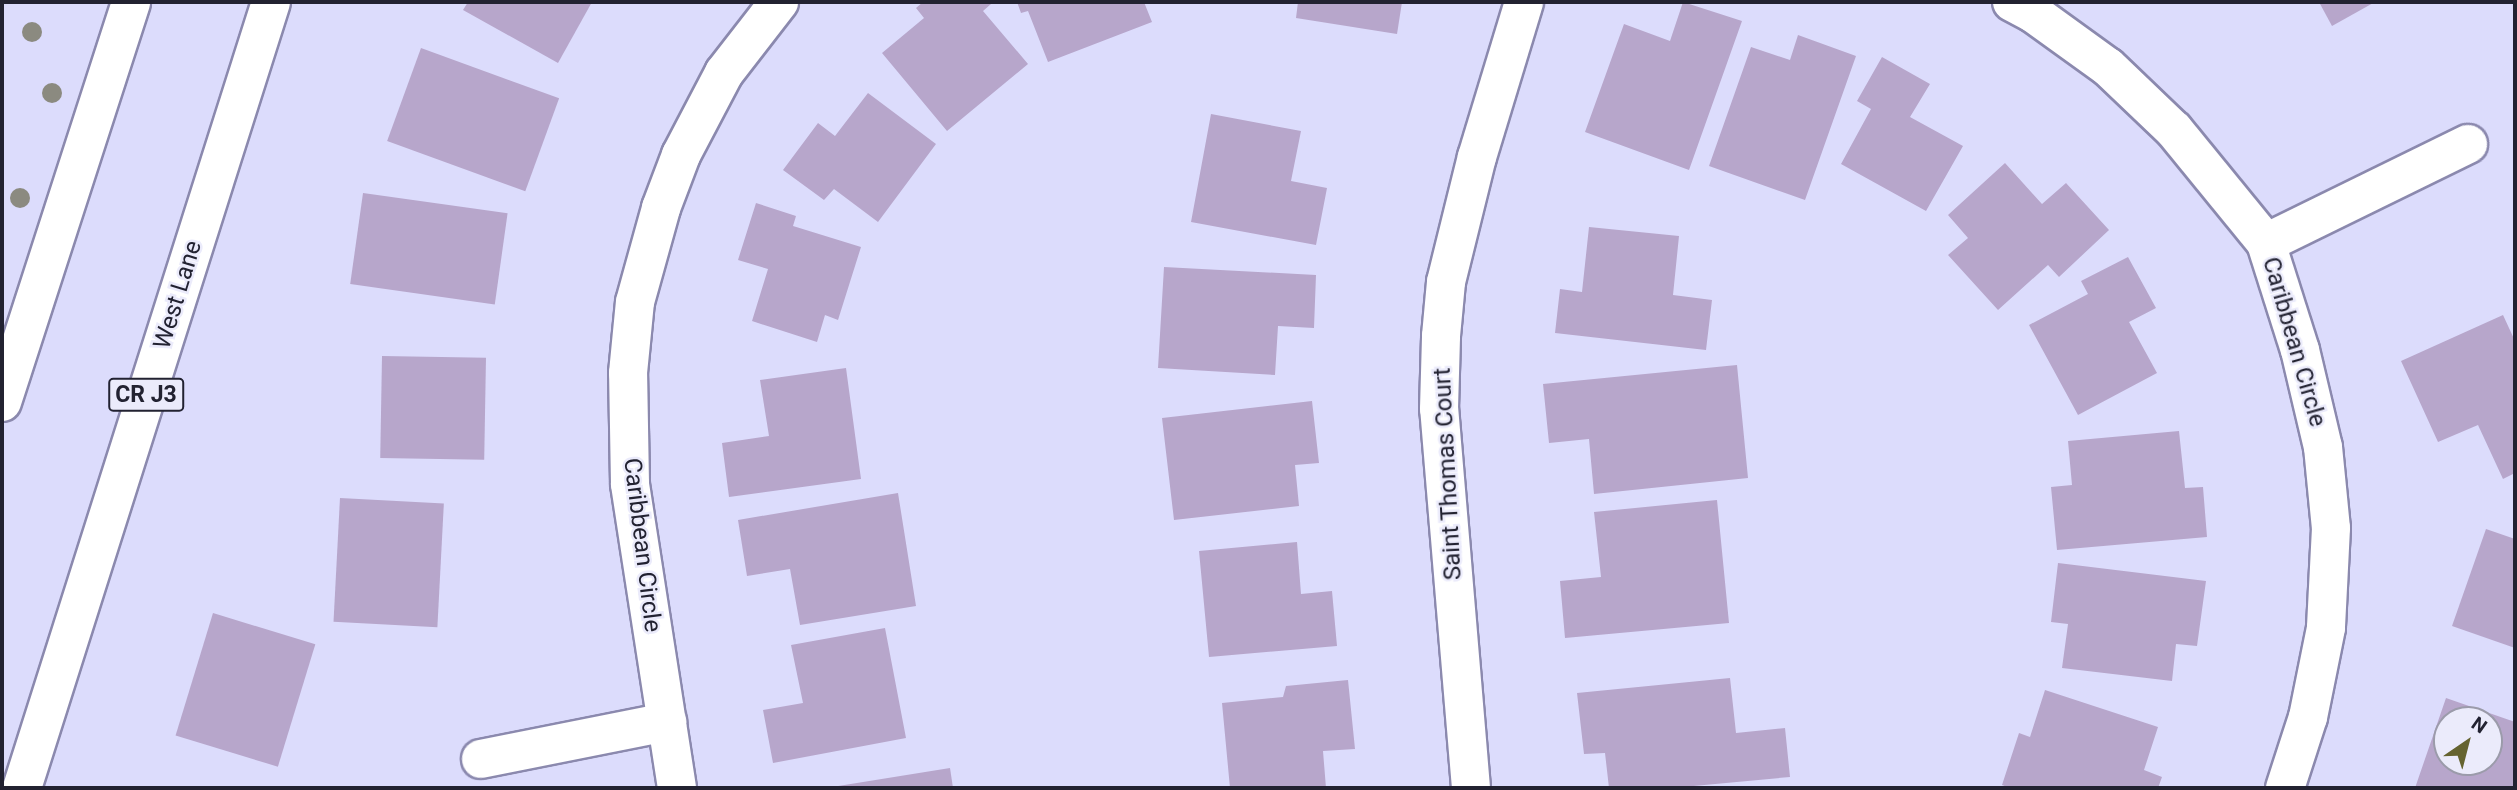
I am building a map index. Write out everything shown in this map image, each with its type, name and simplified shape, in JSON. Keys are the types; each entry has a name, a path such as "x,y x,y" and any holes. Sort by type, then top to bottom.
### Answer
{"street":[{"path":"2,401 131,2"},
{"name":"West Lane","path":"22,788 271,2"},
{"name":"Caribbean Circle","path":"677,788 630,484 628,373 635,302 661,208 681,155 724,73 779,2"},
{"name":"Saint Thomas Court","path":"1471,788 1439,409 1441,336 1446,282 1471,182 1524,2"},
{"name":"Caribbean Circle","path":"2012,2 2033,13 2118,76 2174,130 2266,243 2300,350 2323,447 2331,528 2326,628 2308,717 2285,788"},
{"path":"2266,243 2468,144"},
{"path":"481,759 667,722"}],"building":[{"path":"468,2 592,2 558,63 463,10"},
{"path":"923,2 989,2 991,4 983,11 1028,64 947,131 882,53 924,18 916,8"},
{"path":"1017,2 1144,2 1152,22 1048,62 1028,11 1021,13"},
{"path":"1298,2 1402,2 1397,34 1296,18"},
{"path":"1683,2 1742,21 1689,170 1585,132 1624,24 1670,41"},
{"path":"2319,2 2375,2 2332,26"},
{"path":"1798,35 1856,56 1805,200 1709,166 1751,47 1790,60"},
{"path":"421,48 559,98 525,191 387,141"},
{"path":"1882,57 1930,84 1910,117 1963,146 1926,211 1841,164 1871,109 1857,101"},
{"path":"868,93 936,144 878,222 834,189 824,200 783,170 818,123 835,136"},
{"path":"1211,114 1301,131 1291,181 1327,188 1316,245 1191,222"},
{"path":"2005,163 2042,204 2066,183 2109,230 2059,277 2048,265 1998,310 1948,255 1968,238 1948,215"},
{"path":"363,193 508,213 495,304 350,284"},
{"path":"756,203 796,216 793,226 861,247 838,320 825,315 817,342 752,321 768,269 738,260"},
{"path":"1589,227 1679,236 1673,295 1712,300 1706,350 1555,333 1560,289 1582,292"},
{"path":"2128,257 2156,308 2129,322 2157,373 2078,415 2029,325 2088,294 2081,281"},
{"path":"1164,267 1316,275 1314,328 1278,326 1275,375 1158,368"},
{"path":"2503,315 2515,341 2515,473 2503,479 2478,425 2438,442 2401,361"},
{"path":"382,356 486,358 484,460 380,458"},
{"path":"1737,365 1748,478 1594,494 1589,439 1549,443 1543,384"},
{"path":"846,368 861,479 729,497 722,443 769,436 760,380"},
{"path":"1312,401 1319,463 1295,465 1299,506 1174,520 1162,418"},
{"path":"2179,431 2185,488 2203,487 2207,537 2057,550 2051,487 2072,485 2068,441"},
{"path":"898,493 916,606 800,625 790,569 747,576 738,520"},
{"path":"340,498 444,503 437,627 334,622"},
{"path":"1717,500 1729,623 1565,638 1560,581 1601,577 1594,512"},
{"path":"2486,529 2515,539 2515,648 2452,626"},
{"path":"1297,542 1301,594 1332,591 1337,646 1209,657 1199,551"},
{"path":"2058,563 2206,581 2197,646 2176,644 2172,681 2062,668 2068,624 2051,622"},
{"path":"213,613 315,644 278,767 176,735"},
{"path":"885,628 906,738 773,763 763,710 803,703 791,645"},
{"path":"1730,678 1736,733 1785,728 1790,777 1672,788 1609,788 1605,753 1584,754 1577,693"},
{"path":"1348,680 1355,749 1323,751 1326,788 1230,788 1222,703 1283,697 1286,686"},
{"path":"2045,690 2158,727 2144,770 2162,777 2158,788 2010,788 2002,785 2019,733 2030,737"},
{"path":"2446,698 2469,706 2443,706"},
{"path":"2503,718 2515,722 2515,788 2415,788 2433,736 2433,776 2503,776"},
{"path":"950,768 953,788 832,788 832,787"}]}
